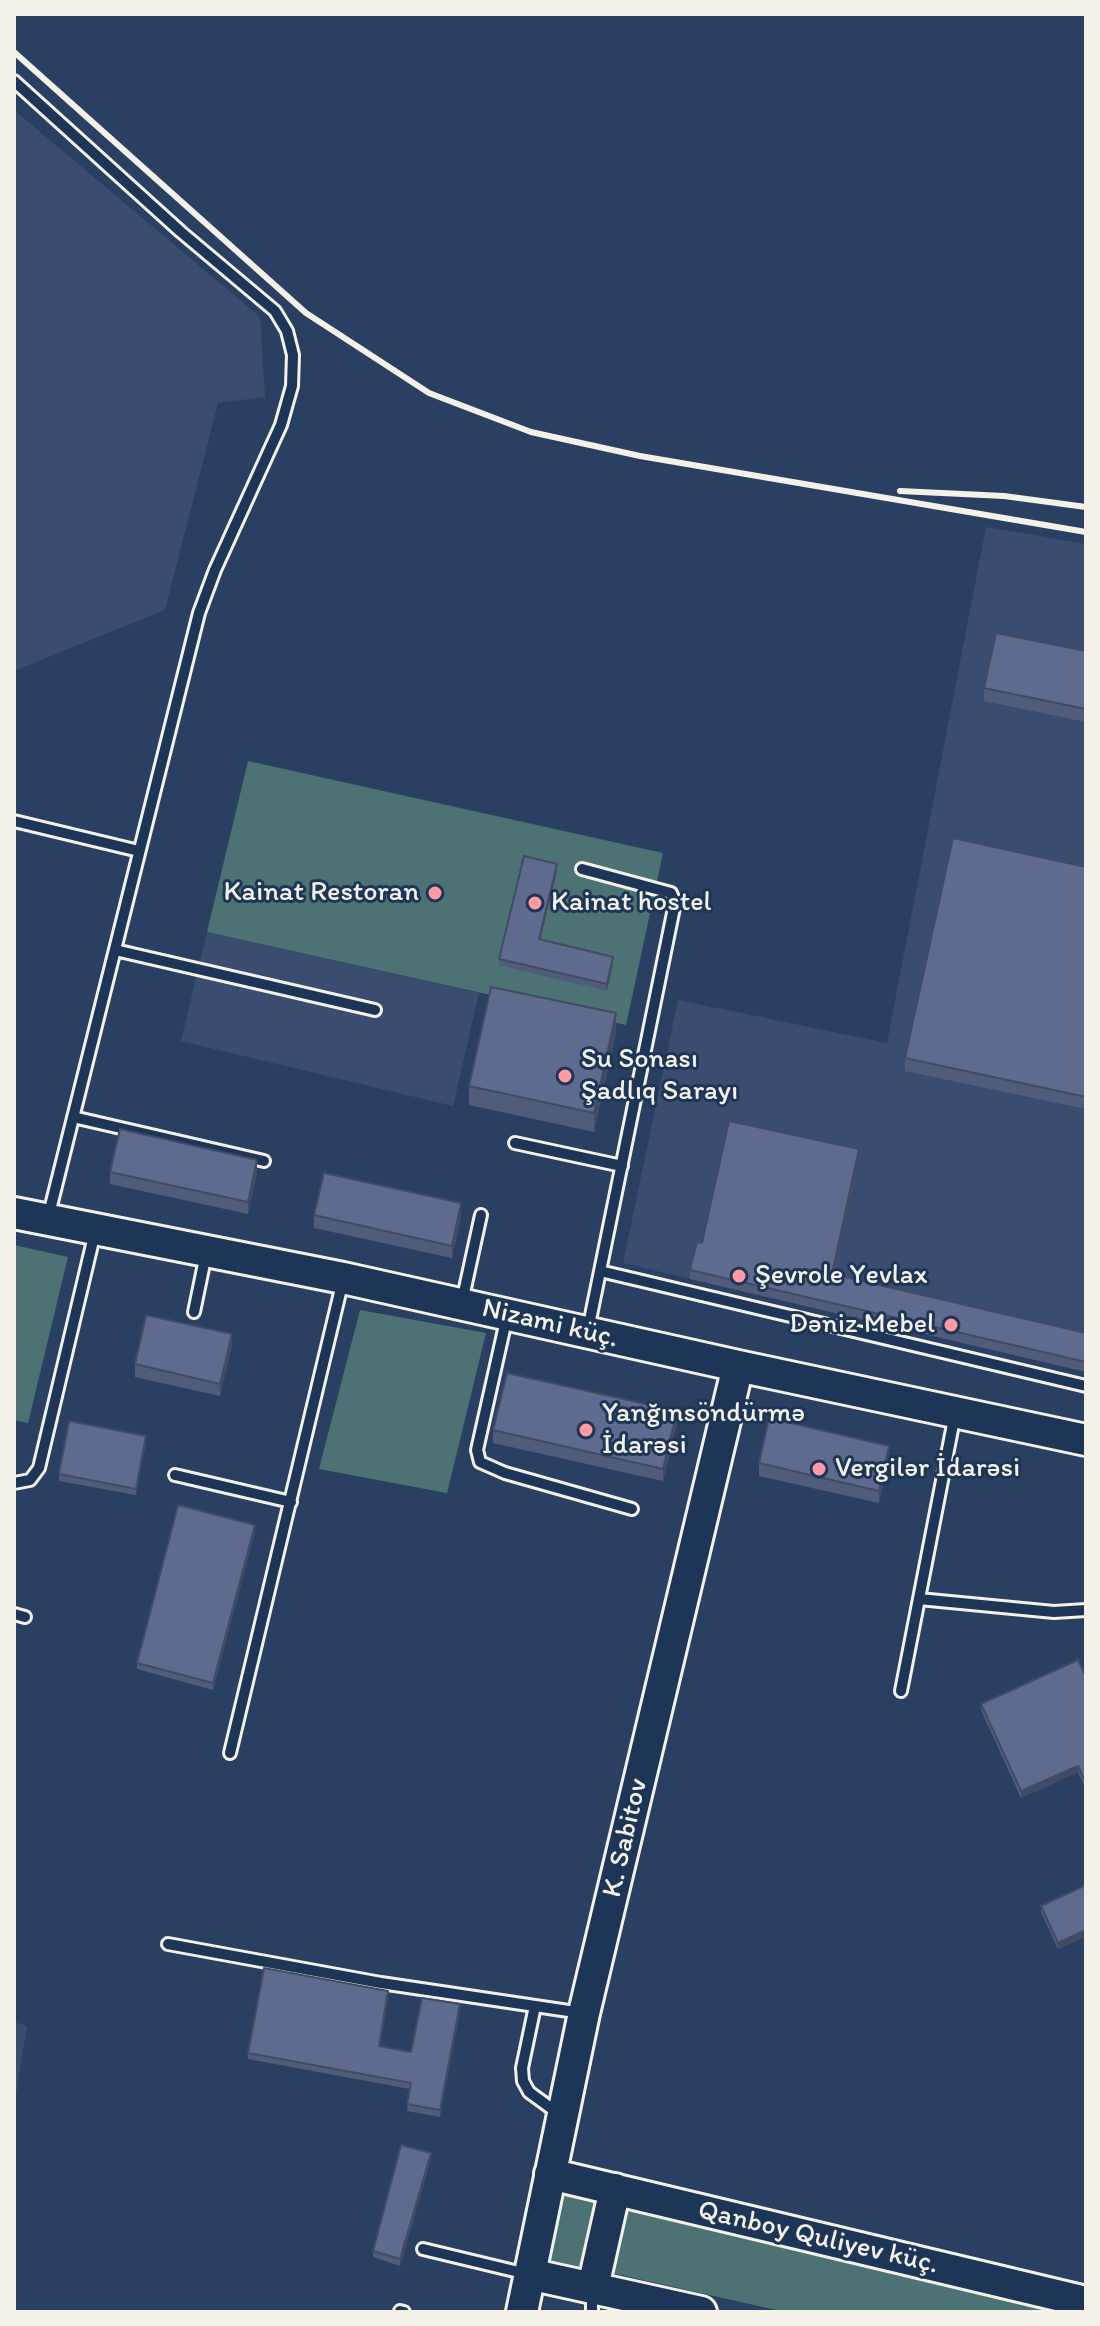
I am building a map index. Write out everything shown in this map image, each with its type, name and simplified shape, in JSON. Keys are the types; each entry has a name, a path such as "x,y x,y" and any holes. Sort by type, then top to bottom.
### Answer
{"street":[{"name":"Nizami küç.","path":"14,1213 343,1278 1086,1440"},
{"name":"K. Sabitov","path":"522,2312 584,2013 738,1366"},
{"name":"Qanboy Quliyev küç.","path":"550,2174 1086,2302"},
{"path":"593,2299 615,2189"},
{"path":"529,2274 593,2299 701,2312"}],"lane":[{"path":"14,81 181,232 275,311 287,331 293,355 292,386 281,425 215,570 199,613 47,1220"},
{"path":"14,821 139,851"},
{"path":"582,869 671,893 675,903 588,1332"},
{"path":"115,950 375,1010"},
{"path":"73,1117 264,1161"},
{"path":"515,1143 622,1166"},
{"path":"461,1304 481,1215"},
{"path":"14,1483 30,1480 39,1468 95,1230"},
{"path":"194,1312 206,1252"},
{"path":"600,1271 1086,1386"},
{"path":"230,1753 343,1278"},
{"path":"507,1314 477,1450 480,1462 505,1473 632,1509"},
{"path":"901,1691 956,1412"},
{"path":"175,1475 291,1502"},
{"path":"919,1599 1054,1612 1086,1610"},
{"path":"168,1944 381,1983 584,2013"},
{"path":"535,2006 522,2068 523,2081 529,2092 562,2116"},
{"path":"423,2249 529,2274"}],"shaded area":[{"path":"14,110 260,317 265,397 218,403 165,610 14,671"},
{"path":"986,527 1086,544 1086,1342 697,1252 690,1279 623,1263 678,1000 887,1043"},
{"path":"207,932 479,993 453,1106 181,1041"},
{"path":"14,2022 27,2026 14,2107"}],"green space":[{"name":"Kainat Restoran","path":"248,761 663,853 626,1025 207,932"},
{"path":"14,1245 68,1257 28,1423 14,1420"},
{"path":"360,1310 486,1333 447,1493 319,1469"},
{"path":"561,2194 595,2202 580,2269 545,2262"},
{"path":"625,2210 1053,2312 785,2312 612,2273"}],"building":[{"path":"996,633 1086,651 1086,709 984,688"},
{"path":"953,838 1086,867 1086,1097 905,1058"},
{"path":"524,856 557,864 539,939 613,957 607,984 499,959"},
{"path":"491,987 616,1013 594,1113 469,1086"},
{"path":"729,1121 859,1149 832,1274 1086,1333 1086,1362 690,1270 697,1242 702,1243"},
{"path":"120,1129 257,1160 248,1202 110,1172"},
{"path":"324,1173 461,1203 452,1246 314,1215"},
{"path":"146,1315 232,1334 220,1384 135,1364"},
{"path":"507,1373 677,1411 663,1469 493,1430"},
{"path":"769,1418 889,1446 879,1491 759,1463"},
{"path":"69,1421 146,1436 136,1489 59,1474"},
{"path":"178,1505 255,1525 213,1683 137,1663"},
{"path":"1078,1660 1086,1677 1086,1783 1078,1766 1021,1791 981,1704"},
{"path":"1086,1885 1086,1930 1058,1943 1041,1906"},
{"path":"264,1968 388,1991 379,2046 411,2052 422,1998 460,2004 440,2110 407,2104 411,2083 248,2053"},
{"path":"401,2145 431,2153 400,2259 373,2251"}],"railway":[{"path":"14,52 306,313 429,393 531,432 640,456 1086,532"},
{"path":"900,491 1004,496 1086,507"}],"place":[{"name":"Kainat Restoran","path":"435,893"},
{"name":"Kainat hostel","path":"535,903"},
{"name":"Su Sonası Şadlıq Sarayı","path":"565,1076"},
{"name":"Şevrole Yevlax","path":"739,1276"},
{"name":"Dəniz Mebel","path":"951,1325"},
{"name":"Yanğınsöndürmə İdarəsi","path":"586,1430"},
{"name":"Vergilər İdarəsi","path":"819,1469"}]}
